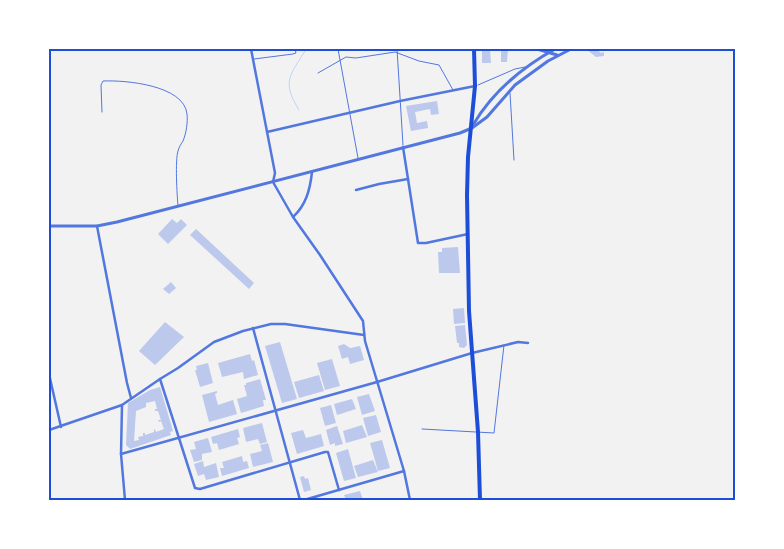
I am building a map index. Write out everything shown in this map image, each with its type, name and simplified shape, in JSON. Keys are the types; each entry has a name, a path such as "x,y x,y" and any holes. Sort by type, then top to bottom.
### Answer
{"main road":[{"path":"474,49 475,86 467,194 469,311 478,432 480,500"}],"street":[{"path":"251,49 275,173 273,182 293,217 363,321 364,335 404,471 410,500"},
{"path":"537,49 558,55"},
{"path":"472,128 492,98 526,67 555,49"},
{"path":"49,226 97,226 460,133 472,128 487,117 510,90 568,49"},
{"path":"267,132 400,100 475,86"},
{"path":"403,147 418,243 426,244 468,234"},
{"path":"293,217 305,202 310,188 312,172"},
{"path":"356,190 408,179"},
{"path":"97,226 131,398"},
{"path":"49,430 122,405 220,338 253,328 271,324 285,324 364,335"},
{"path":"253,328 302,500 404,471"},
{"path":"122,454 378,382 472,352 504,344 528,343"},
{"path":"49,374 61,427"},
{"path":"160,379 195,488 200,489 328,452 339,490"},
{"path":"122,405 122,454 125,500"}],"lane":[{"path":"253,59 293,54 296,52 295,49"},
{"path":"338,49 358,158"},
{"path":"397,49 403,147"},
{"path":"318,72 346,56 356,58 397,53 412,60 439,65 454,91"},
{"path":"475,86 515,69 526,67"},
{"path":"102,112 101,84 103,81 122,81 157,87 172,93 180,100 186,109 188,117 184,138 177,155 176,184 178,206"},
{"path":"510,90 514,160"},
{"path":"422,430 494,433 504,344"}],"building":[{"path":"482,49 490,49 491,63 482,63"},
{"path":"501,49 508,49 507,62 501,62"},
{"path":"586,49 596,49 601,53 604,52 604,56 596,57"},
{"path":"437,101 439,114 431,115 430,109 415,112 417,123 427,121 428,128 411,131 406,106"},
{"path":"172,219 177,223 181,219 187,225 168,244 158,234"},
{"path":"196,229 254,283 249,289 190,235"},
{"path":"458,247 460,273 439,273 438,252 442,252 442,248"},
{"path":"171,282 176,288 169,294 163,289"},
{"path":"464,308 465,323 454,324 453,309"},
{"path":"165,322 184,337 155,365 139,351"},
{"path":"465,325 467,345 464,348 459,347 459,343 457,343 455,326"},
{"path":"280,342 297,399 282,403 265,346"},
{"path":"344,344 350,348 360,346 364,360 350,364 348,357 342,359 338,346"},
{"path":"250,354 252,361 254,360 258,375 244,379 243,372 222,377 218,363"},
{"path":"332,359 340,386 325,390 317,363"},
{"path":"208,363 213,383 200,387 195,370 197,370 196,366"},
{"path":"319,375 324,391 299,398 294,382"},
{"path":"260,379 266,400 263,400 264,406 241,413 237,399 247,396 244,385"},
{"path":"160,387 173,431 170,432 171,435 130,449 126,445 128,403 150,390","holes":["155,401 157,409 155,411 158,411 161,420 158,420 159,422 161,421 164,429 156,432 155,429 154,432 145,435 143,433 143,436 138,437 139,440 134,441 136,411 146,407 146,403"]},
{"path":"217,391 215,394 218,405 233,400 237,414 209,422 202,395"},
{"path":"369,394 375,411 362,415 357,397"},
{"path":"352,399 356,409 337,415 334,404"},
{"path":"331,405 336,423 325,426 320,408"},
{"path":"376,415 381,432 368,436 363,418"},
{"path":"262,423 267,442 260,444 258,439 246,442 243,428"},
{"path":"362,425 367,437 346,443 343,431"},
{"path":"337,426 343,444 335,446 335,443 330,445 326,430"},
{"path":"238,429 240,437 237,438 239,444 219,450 217,443 213,444 211,437"},
{"path":"303,430 306,438 321,434 324,446 297,454 291,433"},
{"path":"208,438 212,452 202,454 202,460 194,462 190,450 196,449 194,442"},
{"path":"382,440 390,468 378,471 370,443"},
{"path":"268,443 273,462 253,467 250,454 262,451 260,445"},
{"path":"348,449 356,478 344,481 336,453"},
{"path":"242,456 243,462 247,461 249,468 222,476 220,468 224,468 222,462"},
{"path":"373,460 378,472 358,477 354,466"},
{"path":"203,461 204,467 216,463 219,477 206,480 204,474 198,476 194,464"},
{"path":"304,476 305,479 308,478 311,490 304,492 300,477"},
{"path":"360,491 363,500 346,500 344,495"}],"waterway":[{"path":"299,110 293,100 289,85 292,73 306,49"}]}
